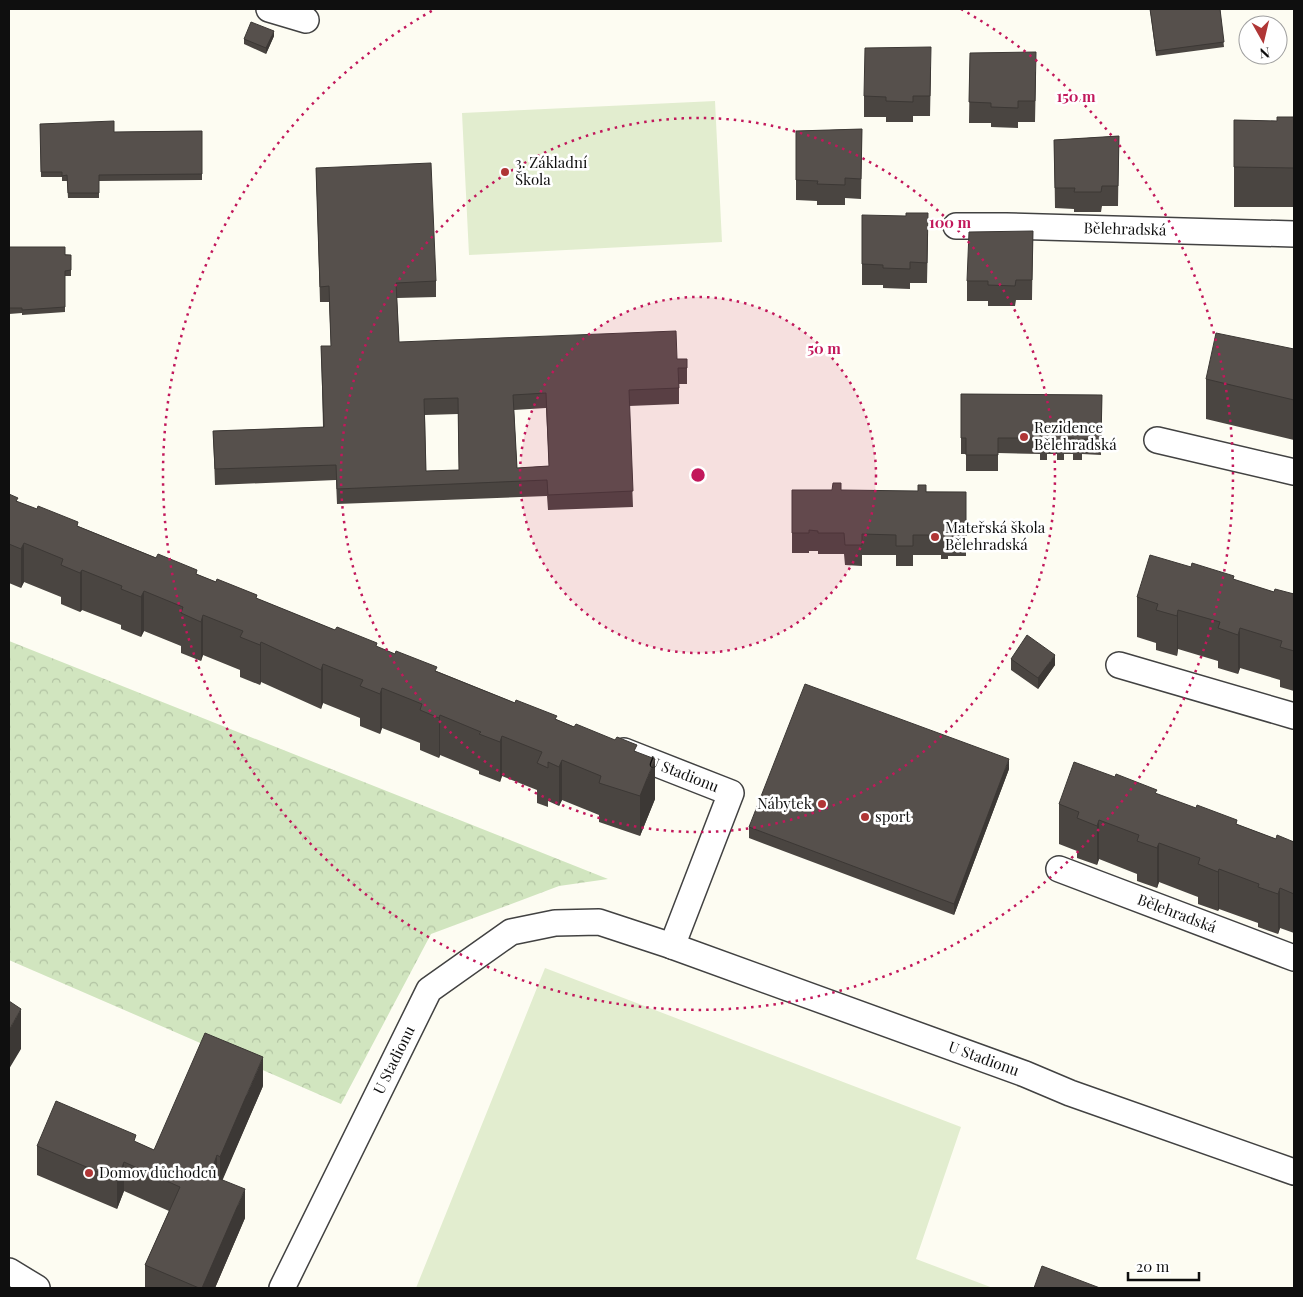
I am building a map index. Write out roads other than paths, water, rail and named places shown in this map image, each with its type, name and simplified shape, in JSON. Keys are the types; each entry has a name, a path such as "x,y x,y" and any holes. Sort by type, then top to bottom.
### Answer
{"street":[{"path":"268,9 306,20"},
{"name":"Bělehradská","path":"956,226 1294,234"},
{"path":"1158,440 1294,472"},
{"path":"1118,665 1294,716"},
{"name":"U Stadionu","path":"605,743 731,793 672,946"},
{"name":"Bělehradská","path":"1059,869 1294,958"},
{"name":"U Stadionu","path":"282,1288 429,990 511,932 555,923 600,922 672,946 1025,1074 1070,1093 1294,1172"},
{"path":"9,1271 37,1288"}],"place":[{"name":"3. Základní Škola","path":"505,172"},
{"name":"Rezidence Bělehradská","path":"1024,437"},
{"name":"Mateřská škola Bělehradská","path":"935,537"},
{"name":"Nábytek","path":"822,804"},
{"name":"sport","path":"865,817"},
{"name":"Domov důchodců","path":"89,1173"}]}
